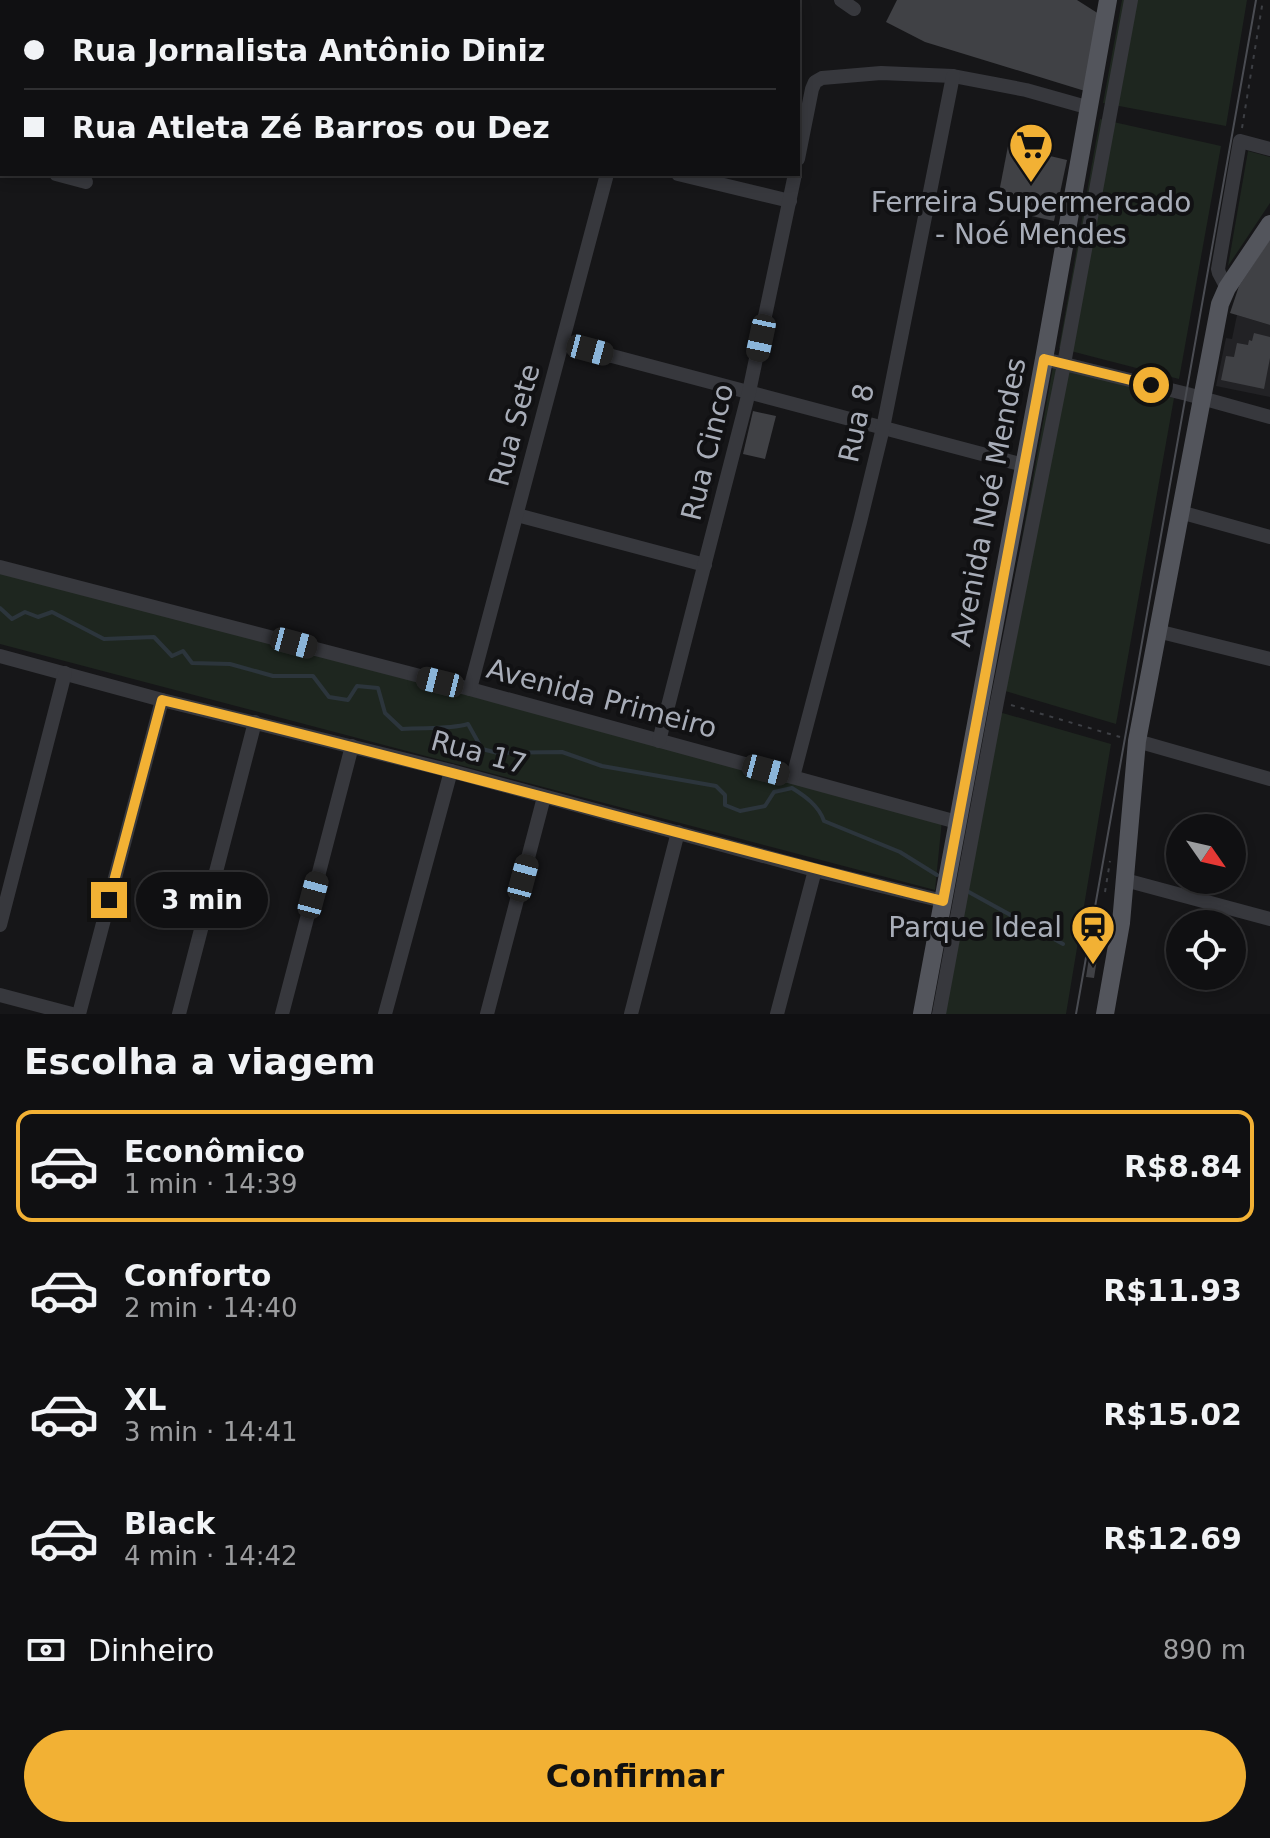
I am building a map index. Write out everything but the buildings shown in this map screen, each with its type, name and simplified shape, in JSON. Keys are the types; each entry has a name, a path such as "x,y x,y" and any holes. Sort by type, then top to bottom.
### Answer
{"main road":[{"name":"Avenida Noé Mendes","path":"922,1014 1090,108 1104,2"},
{"path":"1105,1014 1121,923 1137,741 1220,304 1227,288 1270,224"}],"street":[{"path":"841,0 854,9"},
{"path":"939,1014 1131,0"},
{"path":"800,149 812,89 815,82 824,78 881,73 953,76 1026,90 1090,108"},
{"name":"Rua 8","path":"793,777 883,428 953,76"},
{"path":"1227,288 1218,269 1240,141 1270,149"},
{"path":"64,176 86,182"},
{"name":"Rua Sete","path":"470,689 606,176"},
{"path":"686,176 790,201"},
{"name":"Rua Cinco","path":"659,741 749,392 795,176"},
{"path":"563,343 1024,465"},
{"path":"1044,359 1270,417"},
{"path":"1180,512 1270,537"},
{"path":"517,515 705,565"},
{"name":"Avenida Primeiro","path":"0,567 470,689 957,822"},
{"path":"1157,631 1270,659"},
{"name":"Rua 17","path":"0,656 943,901"},
{"path":"0,925 65,673"},
{"path":"79,1014 162,700"},
{"path":"179,1014 255,722"},
{"path":"1137,741 1270,779"},
{"path":"282,1014 352,746"},
{"path":"385,1014 451,771"},
{"path":"487,1014 544,797"},
{"path":"631,1014 678,832"},
{"path":"777,1014 815,870"},
{"path":"1125,880 1270,919"},
{"path":"0,995 72,1014"}],"path":[{"path":"1240,141 1263,0"},
{"path":"997,702 1137,741"},
{"path":"1105,892 1110,858"}],"shaded area":[{"path":"1122,0 1247,0 1226,126 1103,103"},
{"path":"1100,119 1221,146 1179,379 1059,348"},
{"path":"1248,151 1270,157 1270,203 1228,266"},
{"path":"1237,315 1270,325 1270,397 1216,386 1226,338 1232,339"},
{"path":"1053,367 1174,398 1116,724 995,688"},
{"path":"0,572 942,820 935,890 0,644"},
{"path":"992,710 1111,744 1066,1014 935,1014"}],"waterway":[{"path":"0,608 12,619 25,612 38,617 52,612 104,639 154,637 172,656 183,651 192,663 230,664 273,676 313,676 329,697 348,700 357,686 378,688 385,713 402,729 468,724 482,749 498,753 562,752 602,766 716,786 725,795 725,805 740,811 765,806 774,792 792,788 815,806 824,821 900,852 937,875"},
{"path":"967,891 1063,944"}],"tram line":[{"path":"1076,1014 1256,0"}],"place":[{"name":"Ferreira Supermercado - Noé Mendes","path":"1031,184"},
{"name":"Parque Ideal","path":"1093,966"}],"route":[{"path":"109,900 162,700 426,765 815,870 943,901 1044,359 1151,385"}]}
